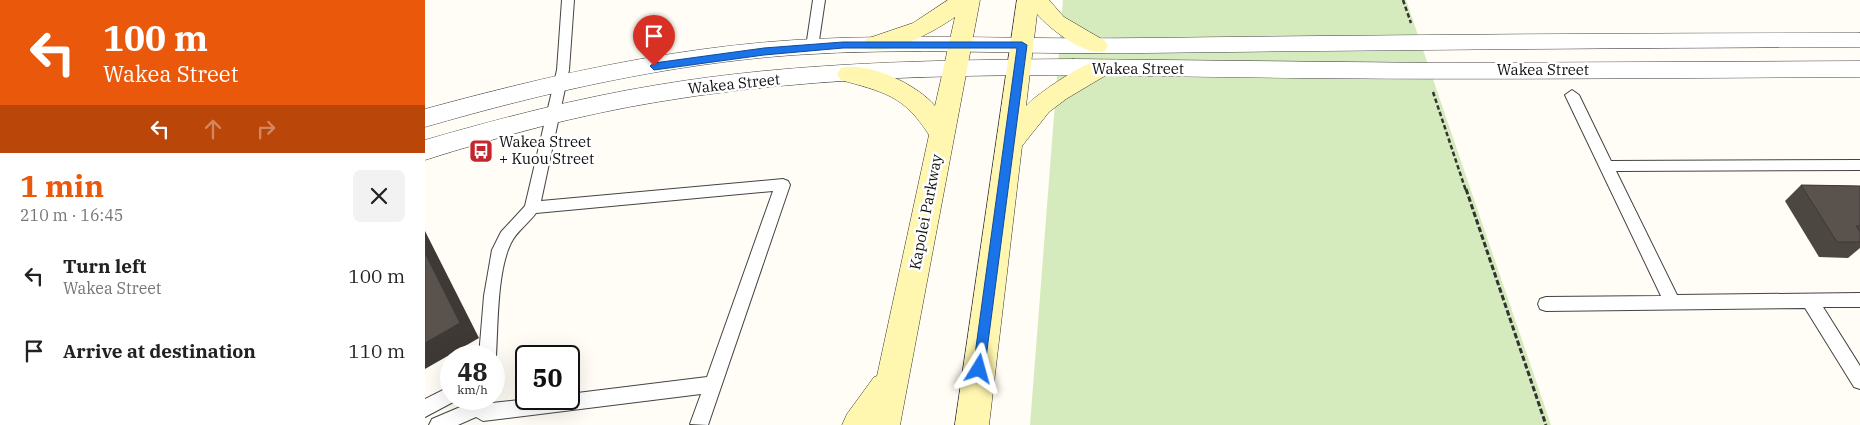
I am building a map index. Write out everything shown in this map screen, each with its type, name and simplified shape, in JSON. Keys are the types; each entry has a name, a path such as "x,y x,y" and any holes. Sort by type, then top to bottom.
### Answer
{"main road":[{"path":"874,44 925,27 962,0"},
{"name":"Kapolei Parkway","path":"883,425 969,0"},
{"path":"972,425 1028,0"},
{"path":"1009,144 1040,106 1103,57 1056,22 1037,0"},
{"path":"849,74 897,86 912,95 927,109 941,134"},
{"path":"859,425 892,379"}],"street":[{"name":"Wakea Street","path":"425,118 473,104 560,84 709,58 812,47 874,44 957,57 1103,57 1420,41 1860,40"},
{"name":"Wakea Street","path":"425,150 554,114 693,88 888,70 957,57"},
{"name":"Wakea Street","path":"1103,57 1435,79 1860,69"}],"lane":[{"path":"488,345 497,266 504,239 524,221 532,208 554,114 560,84 568,0"},
{"path":"812,47 819,0"},
{"path":"1572,96 1673,302"},
{"path":"1607,166 1860,165"},
{"path":"532,208 783,185 699,424"},
{"path":"1546,304 1860,300"},
{"path":"1810,301 1860,381"},
{"path":"505,408 712,384"},
{"path":"425,409 440,400"},
{"path":"438,425 483,410"}],"path":[{"path":"1435,79 1431,87 1546,425"}],"green space":[{"path":"1063,0 1406,0 1551,425 1030,425"}],"building":[{"path":"1801,185 1860,186 1860,226 1856,226 1860,232 1860,242 1837,242"},
{"path":"425,253 460,323 425,343"}],"place":[{"name":"Wakea Street + Kuou Street","path":"481,151"}],"route":[{"path":"654,66 764,51 843,45 1022,45 979,369"}]}
